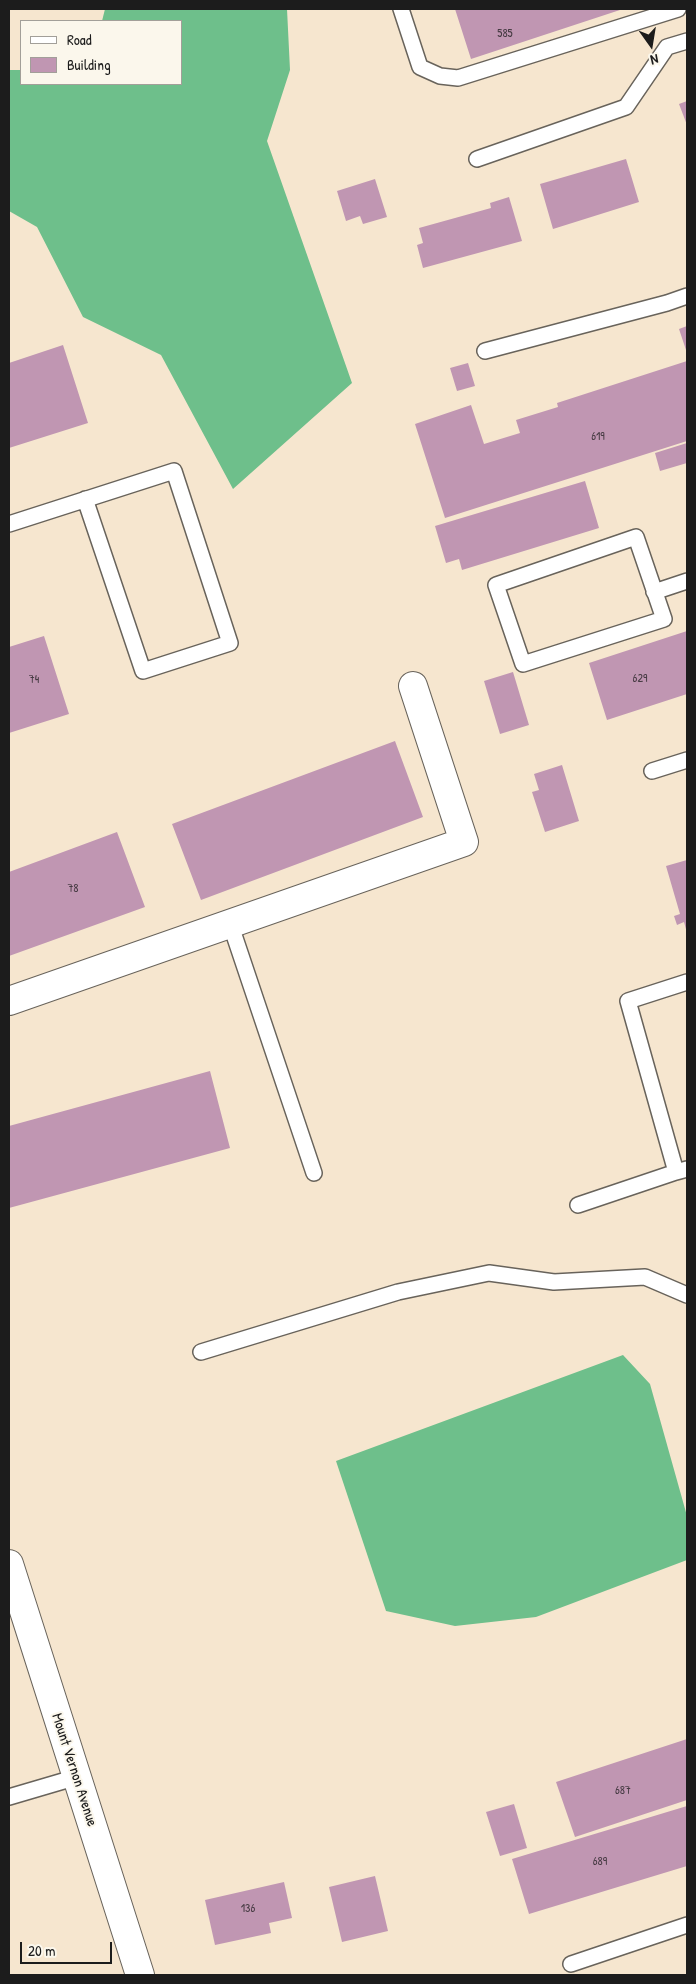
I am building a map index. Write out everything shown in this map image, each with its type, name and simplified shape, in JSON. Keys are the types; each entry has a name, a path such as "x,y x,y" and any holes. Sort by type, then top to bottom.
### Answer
{"street":[{"path":"9,1001 464,842 413,686"},
{"name":"Mount Vernon Avenue","path":"9,1564 140,1975"}],"lane":[{"path":"401,9 420,67 440,76 458,78 678,9"},
{"path":"477,159 626,107 667,47 687,41"},
{"path":"485,351 687,296"},
{"path":"9,524 85,499 174,471 230,643 143,671 85,499"},
{"path":"636,537 654,592 664,618 523,664 496,585 636,537"},
{"path":"654,592 687,581"},
{"path":"652,771 687,760"},
{"path":"230,923 314,1173"},
{"path":"578,1205 681,1171 628,1001 687,982"},
{"path":"201,1352 398,1292 489,1273 554,1282 645,1277 687,1296"},
{"path":"9,1797 77,1777"},
{"path":"571,1964 687,1925"}],"green space":[{"path":"105,9 287,9 290,70 267,141 352,383 233,489 161,355 83,317 37,227 9,211 9,70 20,70 20,85 182,85 182,20 102,20"},
{"path":"623,1355 650,1384 687,1516 687,1560 536,1617 455,1626 386,1611 336,1461"}],"building":[{"path":"455,9 623,9 471,59"},
{"path":"687,101 687,125 679,104"},
{"path":"626,159 639,202 553,229 540,184"},
{"path":"375,179 387,217 363,224 360,216 346,221 337,191"},
{"path":"509,197 522,241 423,268 417,245 423,243 419,228 491,208 490,203"},
{"path":"687,326 687,353 679,329"},
{"path":"63,345 88,423 9,448 9,363"},
{"path":"687,361 687,441 445,518 415,424 471,405 484,444 520,433 516,420 558,407 557,403"},
{"path":"468,363 475,386 457,391 450,368"},
{"path":"687,443 687,463 660,471 655,453"},
{"path":"585,481 599,528 462,570 459,559 446,563 435,526"},
{"path":"687,631 687,694 607,720 589,663"},
{"path":"44,636 69,714 9,733 9,647"},
{"path":"513,672 529,725 500,734 484,681"},
{"path":"395,741 423,817 201,900 172,824"},
{"path":"562,765 579,821 545,832 532,792 539,790 534,774"},
{"path":"117,832 145,907 9,956 9,872"},
{"path":"687,860 687,933 684,922 677,925 674,916 680,914 666,866"},
{"path":"210,1071 230,1148 9,1208 9,1126"},
{"path":"687,1739 687,1800 575,1837 556,1782"},
{"path":"514,1804 527,1848 500,1856 486,1812"},
{"path":"687,1806 687,1866 529,1914 512,1859"},
{"path":"375,1876 388,1931 342,1942 329,1887"},
{"path":"284,1882 292,1918 269,1923 271,1933 215,1945 205,1900"}]}
